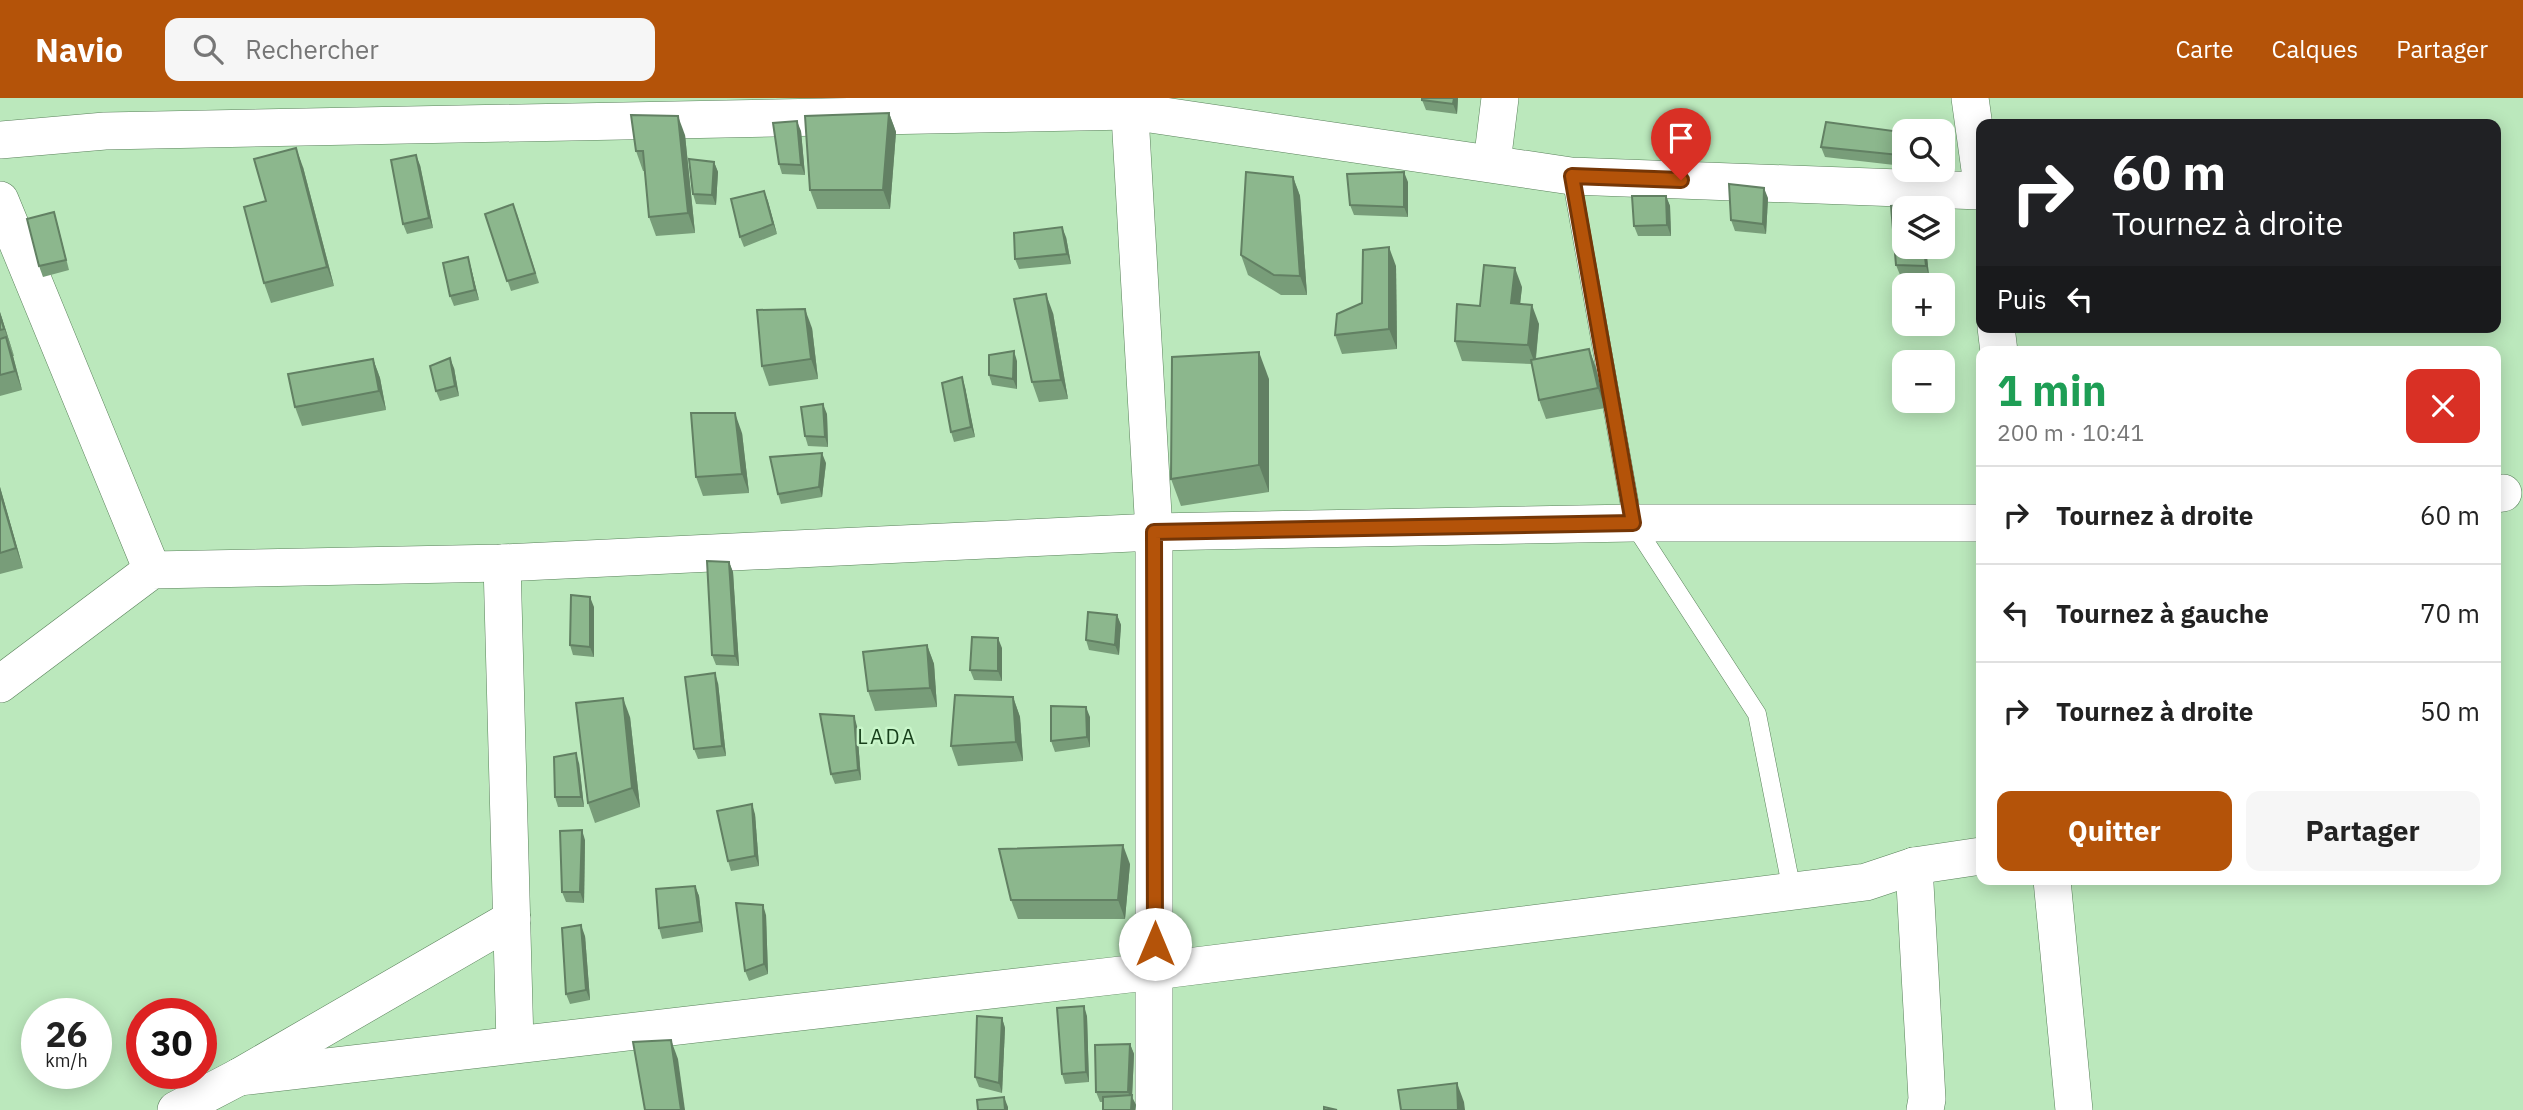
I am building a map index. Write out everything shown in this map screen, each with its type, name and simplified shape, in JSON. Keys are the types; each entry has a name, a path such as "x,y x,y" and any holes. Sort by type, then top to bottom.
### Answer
{"street":[{"path":"1492,163 1500,98"},
{"path":"1970,98 1976,141"},
{"path":"1130,104 1154,532 1154,1110"},
{"path":"0,140 105,131 1130,104 1572,176 1976,191"},
{"path":"0,201 152,570"},
{"path":"0,684 152,570 502,563 1154,532 1633,523 1976,523"},
{"path":"502,563 515,1044"},
{"path":"239,1077 1155,971 1866,882 1914,866 1976,857"},
{"path":"1914,866 1927,1099 1925,1110"},
{"path":"2052,885 2074,1110"},
{"path":"176,1110 239,1077 512,919"}],"lane":[{"path":"1572,176 1633,523 1757,714 1792,891"}],"building":[{"path":"1422,98 1454,98 1453,104"},
{"path":"889,113 883,190 810,190 805,116"},
{"path":"631,115 678,116 688,213 649,217 643,151 636,151"},
{"path":"797,121 801,165 779,164 773,123"},
{"path":"1826,122 1892,131 1892,154 1821,147"},
{"path":"296,148 327,267 264,283 244,207 266,201 254,159"},
{"path":"416,155 429,218 403,224 391,160"},
{"path":"689,159 714,162 712,195 693,194"},
{"path":"1246,172 1293,177 1300,276 1274,275 1241,255"},
{"path":"1404,172 1404,207 1350,205 1347,174"},
{"path":"1729,184 1764,188 1763,224 1731,220"},
{"path":"764,191 773,224 740,237 731,199"},
{"path":"1632,196 1666,196 1667,225 1634,226"},
{"path":"513,204 535,273 507,281 485,214"},
{"path":"54,212 66,260 39,266 27,219"},
{"path":"1062,227 1067,254 1015,259 1014,233"},
{"path":"1389,247 1389,329 1335,335 1337,314 1362,303 1363,250"},
{"path":"468,257 475,290 450,296 443,263"},
{"path":"1895,259 1925,259 1926,266 1896,265"},
{"path":"1484,265 1515,268 1511,303 1532,305 1528,345 1455,341 1457,304 1480,306"},
{"path":"1046,294 1061,380 1032,382 1014,299"},
{"path":"805,309 811,359 762,366 757,310"},
{"path":"6,337 15,371 0,375 0,339"},
{"path":"1589,349 1598,388 1539,400 1531,360"},
{"path":"1014,351 1013,379 989,375 989,355"},
{"path":"1259,352 1259,465 1171,479 1172,357"},
{"path":"450,358 455,386 436,391 430,366"},
{"path":"373,359 379,391 295,407 288,374"},
{"path":"962,377 971,427 951,432 942,383"},
{"path":"823,404 825,437 805,436 801,407"},
{"path":"691,413 735,413 742,474 696,477"},
{"path":"822,453 819,487 778,494 770,457"},
{"path":"0,492 16,548 0,553"},
{"path":"707,561 729,562 735,656 712,655"},
{"path":"571,595 590,597 590,647 570,645"},
{"path":"1088,612 1117,615 1115,645 1086,640"},
{"path":"972,637 998,638 998,671 970,670"},
{"path":"927,645 930,688 868,691 863,652"},
{"path":"715,673 722,746 694,749 685,677"},
{"path":"955,695 1013,697 1016,742 951,746"},
{"path":"623,698 632,788 588,803 576,703"},
{"path":"1051,706 1086,707 1087,737 1051,741"},
{"path":"820,714 854,716 858,770 831,774"},
{"path":"576,753 581,797 555,797 554,757"},
{"path":"752,804 755,856 728,861 717,811"},
{"path":"582,830 580,892 562,892 560,831"},
{"path":"1123,845 1118,900 1011,900 999,849"},
{"path":"695,886 700,922 659,928 656,889"},
{"path":"736,903 763,905 764,964 745,971"},
{"path":"581,925 586,990 566,994 562,928"},
{"path":"1084,1006 1086,1072 1062,1074 1057,1008"},
{"path":"977,1016 1002,1018 999,1083 975,1077"},
{"path":"671,1040 681,1110 645,1110 633,1042"},
{"path":"1130,1044 1128,1092 1096,1092 1095,1045"},
{"path":"1457,1083 1458,1110 1401,1110 1398,1090"},
{"path":"1132,1095 1131,1110 1103,1110 1103,1097"},
{"path":"1004,1097 1005,1110 978,1110 977,1100"}],"district":[{"name":"LADA","path":"887,737"}],"route":[{"path":"1155,944 1154,532 1633,523 1572,176 1681,180"}]}
